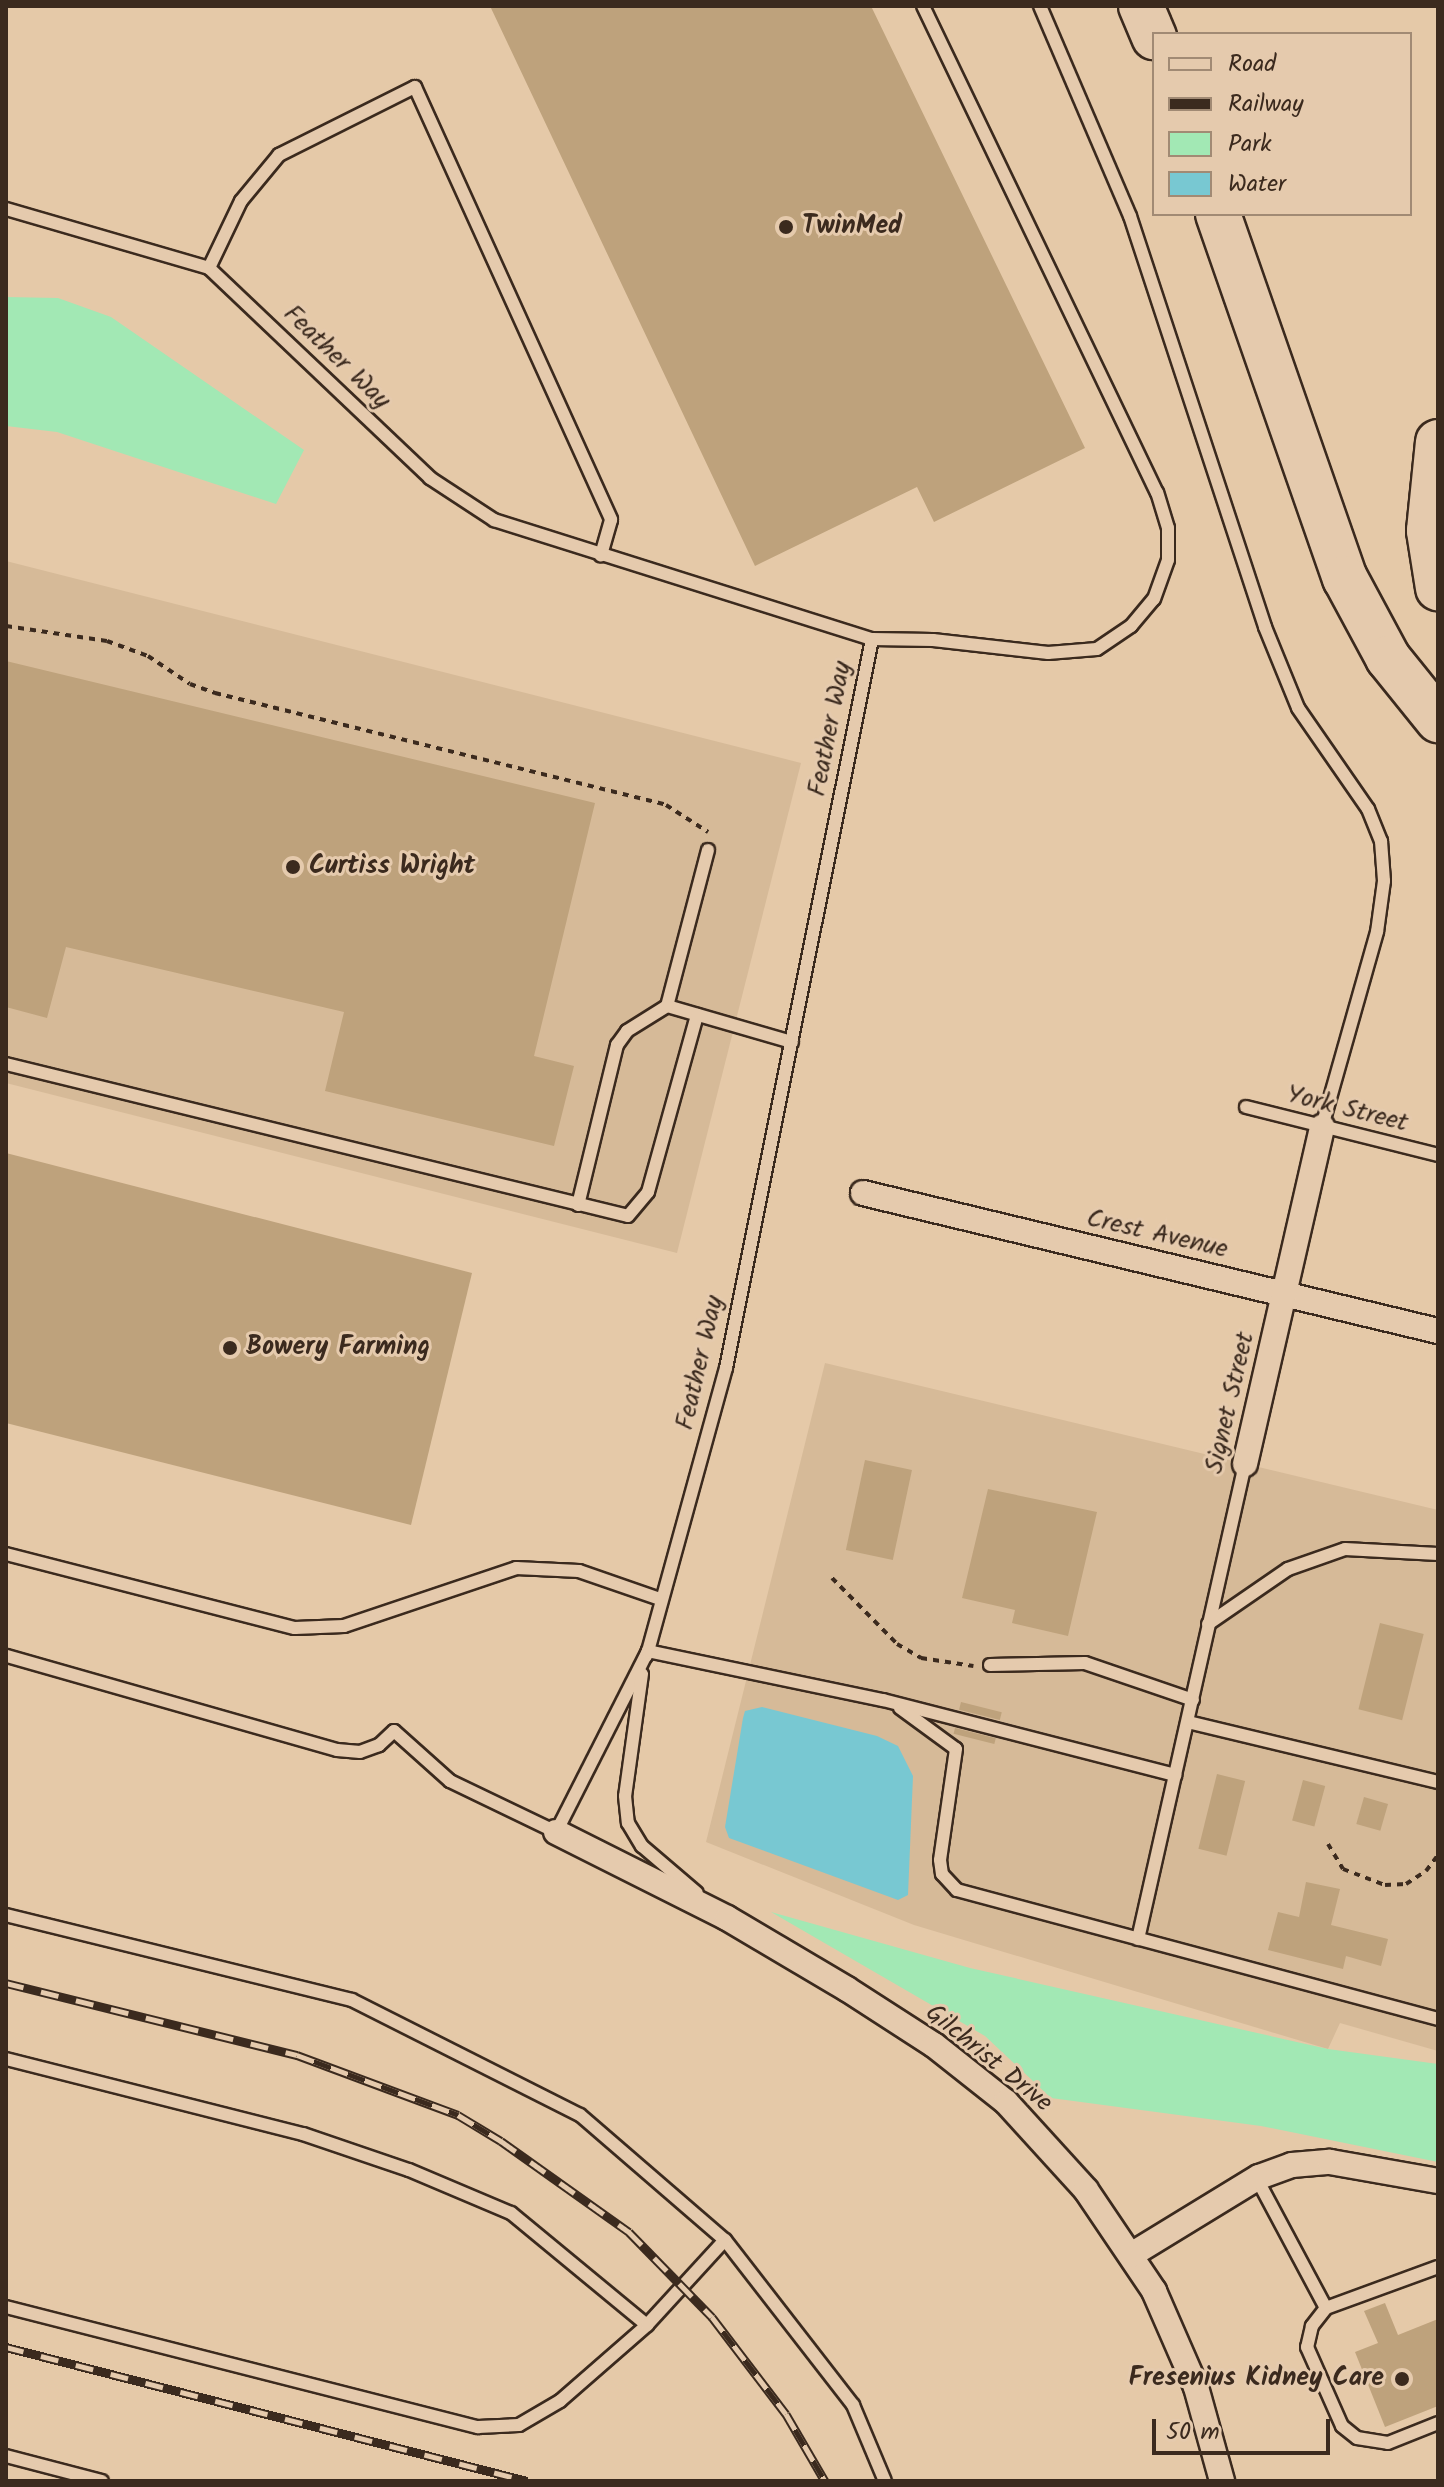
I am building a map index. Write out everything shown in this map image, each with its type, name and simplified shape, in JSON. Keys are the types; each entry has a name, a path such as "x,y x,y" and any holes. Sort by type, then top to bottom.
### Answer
{"highway":[{"path":"1141,6 1152,32"},
{"path":"1219,216 1345,578 1388,658 1438,720"},
{"path":"1438,442 1429,531 1438,588"}],"street":[{"name":"Signet Street","path":"1245,1464 1322,1127"},
{"name":"Crest Avenue","path":"863,1193 1438,1331"},
{"name":"Gilchrist Drive","path":"556,1832 727,1918 934,2045 1006,2102 1086,2190 1154,2291 1196,2387 1222,2481"},
{"path":"1131,2255 1257,2179 1292,2165 1330,2162 1438,2181"}],"lane":[{"path":"872,639 933,640 1048,653 1097,649 1131,626 1154,599 1168,560 1168,528 1157,493 923,6"},
{"path":"1040,6 1130,216 1292,695 1368,809 1381,841 1384,881 1377,932 1322,1127"},
{"path":"209,268 241,201 279,155 415,87 611,520 601,556"},
{"name":"Feather Way","path":"6,209 209,268 461,502 494,520 872,639 726,1368 660,1599 635,1706 625,1796 628,1823 642,1846 727,1918"},
{"path":"578,1205 617,1045 627,1031 667,1006 708,850"},
{"path":"667,1006 792,1042"},
{"path":"6,1064 628,1216 644,1203 697,1015"},
{"name":"York Street","path":"1246,1107 1438,1155"},
{"name":"Signet Street","path":"1138,1939 1245,1464"},
{"path":"1208,1624 1288,1569 1345,1549 1438,1554"},
{"path":"6,1554 295,1628 344,1626 516,1568 579,1571 660,1599"},
{"path":"648,1651 891,1702 1176,1775"},
{"name":"Feather Way","path":"556,1832 648,1651"},
{"path":"6,1656 337,1750 360,1752 379,1745 394,1731 450,1781 556,1832"},
{"path":"990,1665 1085,1663 1194,1696"},
{"path":"891,1702 956,1749 940,1860 948,1885 1438,2019"},
{"path":"1188,1722 1438,1782"},
{"path":"6,1915 352,2000 580,2115 725,2240 853,2405 885,2481"},
{"path":"6,2059 303,2134 409,2170 511,2213 647,2325"},
{"path":"1257,2179 1326,2308"},
{"path":"6,2307 478,2427 519,2425 560,2401 647,2325 725,2240"},
{"path":"1438,2267 1326,2308 1312,2326 1307,2347 1342,2426 1357,2438 1388,2443 1438,2423"},
{"path":"6,2456 102,2481"}],"path":[{"path":"6,626 107,641 148,656 190,684 215,693 666,805 708,831 708,850"},
{"path":"832,1578 897,1644 921,1658 955,1666 990,1665"},
{"path":"1328,1844 1343,1869 1385,1885 1406,1884 1426,1871 1438,1855"}],"shaded area":[{"path":"6,561 801,763 677,1253 6,1083"},
{"path":"825,1363 1438,1510 1438,2051 1340,2023 1328,2049 914,1925 706,1842"}],"green space":[{"path":"6,297 58,298 111,317 304,450 276,504 57,432 6,426"},
{"path":"771,1912 970,1968 1328,2049 1438,2064 1438,2162 1261,2126 1051,2098 985,2036"}],"water":[{"path":"762,1707 877,1736 898,1746 913,1776 908,1895 898,1900 729,1838 725,1827 743,1718 745,1711"}],"building":[{"name":"TwinMed","path":"490,6 871,6 1085,448 934,522 917,487 755,566"},
{"name":"Curtiss Wright","path":"6,661 595,803 534,1056 574,1066 554,1146 325,1091 344,1012 66,947 47,1018 6,1007"},
{"name":"Bowery Farming","path":"6,1153 472,1273 411,1525 6,1423"},
{"path":"865,1460 912,1470 893,1560 846,1550"},
{"path":"988,1489 1097,1512 1068,1636 1012,1623 1015,1610 962,1598"},
{"path":"1380,1623 1424,1634 1402,1720 1358,1709"},
{"path":"961,1702 1002,1712 1000,1720 959,1710"},
{"path":"955,1728 996,1738 994,1744 954,1734"},
{"path":"1217,1774 1245,1781 1227,1856 1198,1849"},
{"path":"1303,1780 1325,1786 1314,1827 1292,1821"},
{"path":"1364,1797 1388,1804 1380,1831 1356,1824"},
{"path":"1306,1882 1340,1889 1331,1925 1388,1939 1381,1966 1346,1956 1343,1969 1268,1950 1278,1912 1299,1917"},
{"name":"Fresenius Kidney Care","path":"1385,2303 1398,2335 1438,2319 1438,2406 1385,2427 1355,2352 1378,2343 1364,2311"}],"railway":[{"path":"6,1983 297,2055 458,2115 501,2141 629,2232 712,2317 786,2414 825,2481"},
{"path":"6,2347 527,2481"}],"place":[{"name":"TwinMed","path":"786,227"},
{"name":"Curtiss Wright","path":"293,867"},
{"name":"Bowery Farming","path":"230,1348"},
{"name":"Fresenius Kidney Care","path":"1402,2379"}]}
